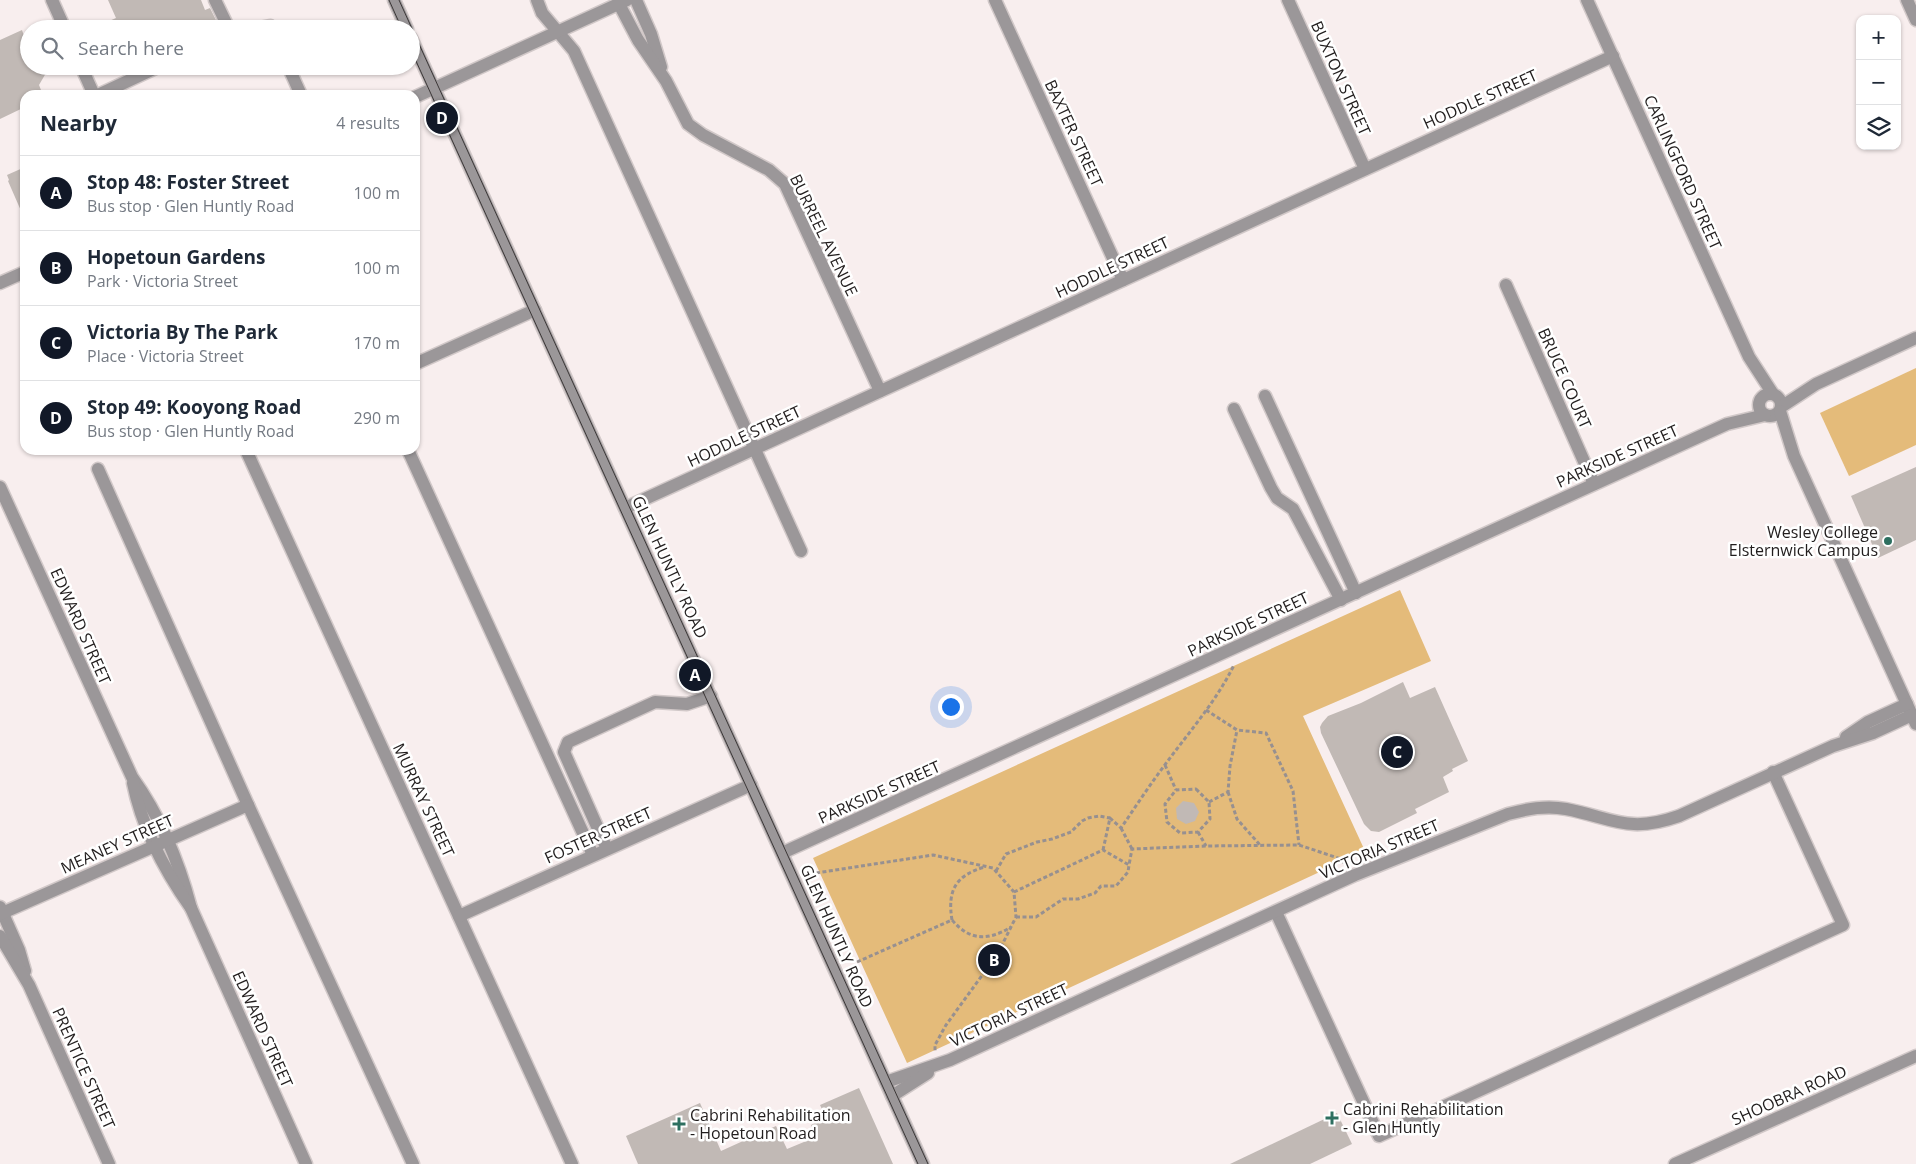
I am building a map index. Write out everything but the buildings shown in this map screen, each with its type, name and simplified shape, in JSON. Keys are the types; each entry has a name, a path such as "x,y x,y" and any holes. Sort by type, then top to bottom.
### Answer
{"street":[{"path":"52,0 61,20"},
{"path":"215,0 224,20"},
{"path":"394,0 403,20"},
{"path":"537,0 542,13 574,51 801,551"},
{"name":"BURREEL AVENUE","path":"636,0 651,34 666,81 682,114 695,130 769,170 785,184 880,391"},
{"name":"BAXTER STREET","path":"995,0 1123,280"},
{"name":"BUXTON STREET","path":"1288,0 1365,169"},
{"name":"CARLINGFORD STREET","path":"1587,0 1749,357 1774,394"},
{"path":"1907,0 1916,20"},
{"path":"420,95 623,2"},
{"name":"BURREEL AVENUE","path":"623,2 638,40 666,81"},
{"name":"HODDLE STREET","path":"625,508 1613,56"},
{"name":"GLEN HUNTLY ROAD","path":"420,58 924,1164"},
{"path":"85,75 92,90"},
{"path":"109,90 141,75"},
{"path":"292,75 299,90"},
{"path":"0,283 20,274"},
{"name":"BRUCE COURT","path":"1506,285 1594,484"},
{"path":"420,362 535,310"},
{"path":"1766,416 1775,416 1781,409 1816,384 1916,338"},
{"name":"CARLINGFORD STREET","path":"1749,357 1760,401"},
{"path":"1794,456 1760,410 1760,401 1766,394 1774,394 1816,384"},
{"path":"1774,394 1781,400 1781,409 1794,456 1912,714"},
{"path":"1266,396 1356,594"},
{"name":"PARKSIDE STREET","path":"782,853 1727,424 1760,401"},
{"path":"1234,409 1271,488 1277,498 1293,509 1341,600"},
{"name":"PARKSIDE STREET","path":"1727,424 1766,416"},
{"name":"MURRAY STREET","path":"248,455 572,1164"},
{"path":"410,455 593,855"},
{"path":"98,469 248,805 413,1164"},
{"name":"EDWARD STREET","path":"0,487 132,777 146,798 167,840 184,879 191,908"},
{"path":"607,849 564,752 568,742 655,702 687,704 711,696"},
{"name":"VICTORIA STREET","path":"886,1082 1276,912 1355,875 1508,814 1548,807 1566,809 1616,823 1648,825 1679,816 1833,746 1868,722 1912,714"},
{"path":"1276,912 1379,1136 1843,926 1774,772"},
{"name":"EDWARD STREET","path":"132,777 136,802 155,846 174,882 191,908 306,1164"},
{"name":"FOSTER STREET","path":"459,916 751,784"},
{"name":"MEANEY STREET","path":"1,911 248,805"},
{"name":"PRENTICE STREET","path":"1,911 19,950 29,985"},
{"name":"PRENTICE STREET","path":"0,936 29,985 109,1164"},
{"name":"VICTORIA STREET","path":"892,1096 946,1055"},
{"name":"SHOOBRA ROAD","path":"1675,1164 1916,1056"}],"path":[{"path":"1121,828 1206,710 1227,679 1235,662"},
{"path":"1206,710 1237,730 1266,733 1293,791 1299,845"},
{"path":"1237,730 1230,766 1228,792 1237,819 1260,846"},
{"path":"1165,765 1176,790"},
{"path":"1196,789 1210,802 1210,819 1198,832 1180,833 1166,822 1165,804 1176,790 1196,789"},
{"path":"1210,802 1228,792"},
{"path":"996,871 1006,854 1071,832 1082,821 1099,816 1110,818 1121,828 1132,849 1128,872 1116,886 1101,886 1095,893 1078,899 1063,899 1036,917 1016,917"},
{"path":"1103,850 1110,818"},
{"path":"1198,832 1206,846"},
{"path":"1132,849 1299,845 1341,859 1346,863 1337,867"},
{"path":"1103,850 1130,865"},
{"path":"1014,892 1103,850"},
{"path":"816,873 933,855 993,868 1014,892 1016,917 1012,926 997,955 946,1025 935,1045 934,1054 946,1055"},
{"path":"986,866 966,874 957,883 951,895 952,920 961,931 972,936 988,937 1001,933 1012,926"},
{"path":"857,962 952,920"}],"shaded area":[{"path":"1916,368 1916,445 1849,476 1820,413"},
{"path":"1400,590 1431,661 1303,716 1365,851 907,1063 813,858"}],"tram line":[{"path":"389,0 398,20"},
{"path":"399,0 408,20"},
{"path":"420,46 928,1164"},
{"path":"420,70 918,1164"}],"place":[{"name":"Stop 49: Kooyong Road","path":"442,118"},
{"name":"Wesley College Elsternwick Campus","path":"1888,541"},
{"name":"Stop 48: Foster Street","path":"695,675"},
{"name":"Victoria By The Park","path":"1397,752"},
{"name":"Hopetoun Gardens","path":"994,960"},
{"name":"Cabrini Rehabilitation - Glen Huntly","path":"1332,1118"},
{"name":"Cabrini Rehabilitation - Hopetoun Road","path":"679,1124"}]}
